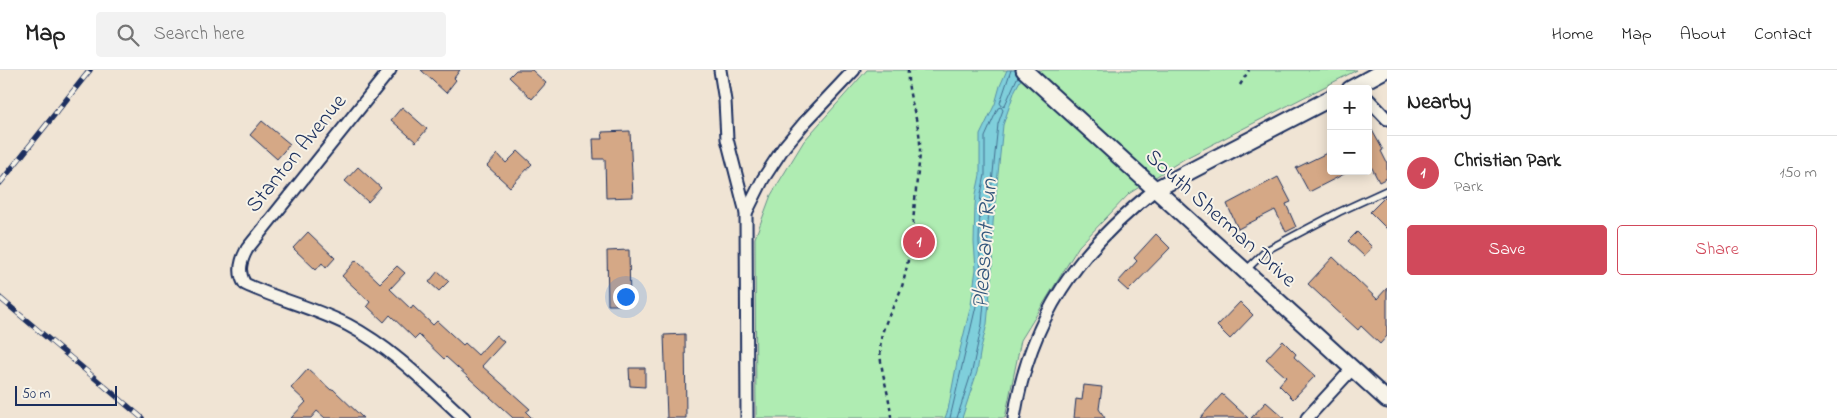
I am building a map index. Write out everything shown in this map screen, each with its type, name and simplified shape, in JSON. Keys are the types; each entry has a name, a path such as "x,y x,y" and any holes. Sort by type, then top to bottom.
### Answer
{"main road":[{"name":"South Sherman Drive","path":"1024,70 1387,400"},
{"path":"1360,85 1385,70"},
{"path":"1156,189 1327,100"}],"street":[{"name":"Stanton Avenue","path":"390,70 247,248 240,266 241,278 245,284 328,316 374,340 410,368 464,418"},
{"path":"720,70 725,101 727,138 746,213 747,418"},
{"path":"746,213 784,146 854,70"},
{"path":"1372,103 1387,119"},
{"path":"1014,418 1024,374 1036,338 1047,314 1066,282 1084,256 1100,239 1156,189"},
{"path":"1307,418 1353,368"}],"lane":[{"path":"1246,270 1267,250 1339,212 1387,190"}],"path":[{"path":"891,418 881,365 881,336 906,271 910,252 921,147 909,91 908,70"},
{"path":"1240,85 1249,70"}],"green space":[{"path":"867,70 1357,70 1184,159 1130,193 1079,246 1021,340 1005,418 756,418 755,238 771,195 804,141"}],"water":[{"name":"Pleasant Run","path":"1007,70 1026,70 1015,90 1003,125 993,223 992,270 987,324 977,372 962,418 945,418 971,305 976,269 974,242 975,205 980,175 980,135 995,104"}],"building":[{"path":"421,70 460,70 454,78 456,80 446,93"},
{"path":"516,70 532,70 546,83 532,99 509,77"},
{"path":"402,107 427,129 416,142 391,120"},
{"path":"262,121 290,144 277,159 250,135"},
{"path":"1372,130 1383,150 1381,151 1387,163 1387,178 1379,182 1372,168"},
{"path":"630,131 633,197 606,198 605,159 594,159 593,139 603,139 602,132"},
{"path":"518,151 532,164 510,187 487,166 498,154 506,163"},
{"path":"1327,153 1327,175 1342,175 1309,192 1296,168"},
{"path":"358,167 381,188 368,202 345,181"},
{"path":"1278,177 1291,202 1286,204 1296,227 1286,232 1275,210 1238,229 1227,204"},
{"path":"1387,195 1387,229 1370,212"},
{"path":"308,232 335,258 326,268 322,263 316,270 293,248"},
{"path":"1357,232 1372,247 1364,256 1348,241"},
{"path":"1156,234 1170,248 1128,291 1118,282 1137,261 1134,258"},
{"path":"629,250 630,305 608,305 607,251"},
{"path":"1333,257 1377,299 1387,288 1387,336 1380,344 1361,326 1358,330 1308,284"},
{"path":"356,260 380,283 397,266 405,273 390,289 411,309 413,306 433,325 437,321 463,345 465,343 478,355 496,335 504,342 482,366 530,409 526,412 532,418 513,418 419,335 415,339 390,315 384,322 367,306 370,302 342,276"},
{"path":"438,271 449,281 439,291 429,282"},
{"path":"1240,302 1253,315 1230,339 1217,326"},
{"path":"685,334 686,418 667,418 664,335"},
{"path":"1283,341 1296,354 1294,357 1315,376 1293,399 1279,385 1286,377 1266,359"},
{"path":"629,368 645,368 645,387 630,386"},
{"path":"308,369 331,390 333,389 363,418 325,418 317,411 311,418 291,418 306,402 291,388"},
{"path":"1084,385 1102,387 1099,409 1105,418 1074,418 1076,399 1082,400"},
{"path":"1222,394 1248,418 1200,418"},
{"path":"1266,402 1284,418 1251,418"}],"railway":[{"path":"0,183 90,70"},
{"path":"0,298 142,418"}],"place":[{"name":"Christian Park","path":"919,242"}]}
